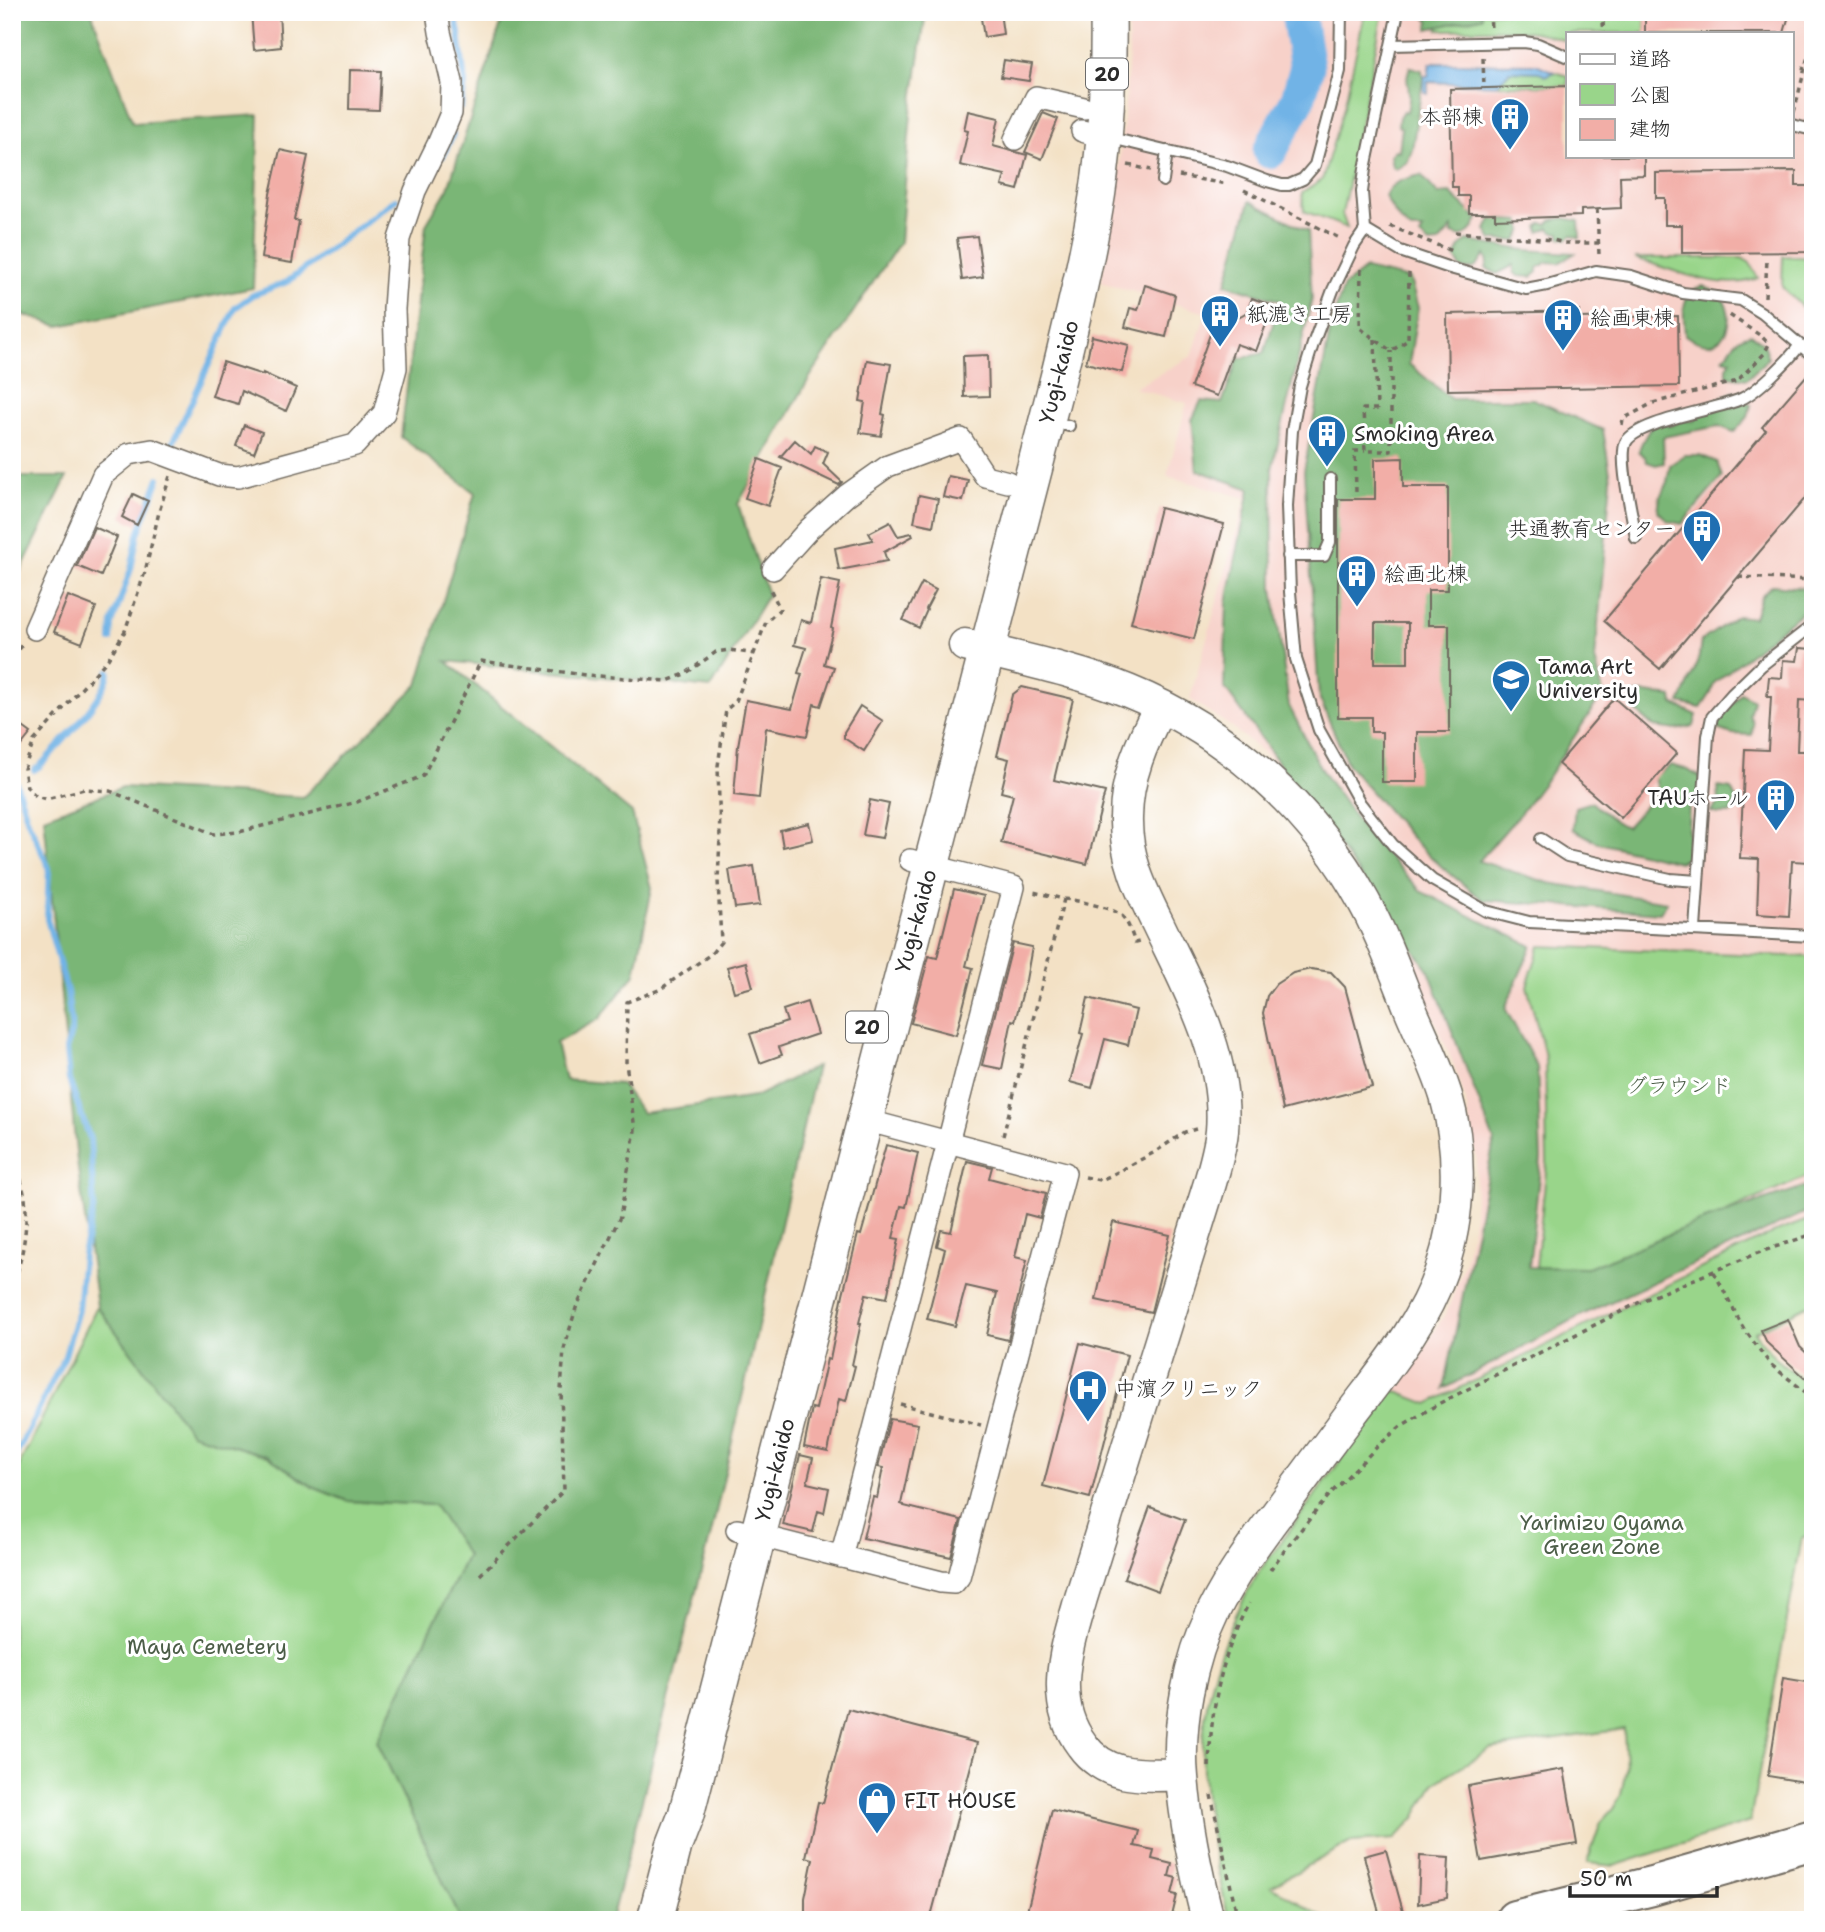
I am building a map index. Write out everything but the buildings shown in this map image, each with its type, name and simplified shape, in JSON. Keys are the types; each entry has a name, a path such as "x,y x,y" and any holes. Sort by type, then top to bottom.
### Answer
{"highway":[{"path":"1515,1920 1652,1886 1813,1840"}],"main road":[{"name":"20","path":"1086,12 1097,135"},
{"name":"Yugi-kaido","path":"684,1824 747,1532 976,648 1008,482 1058,288 1072,211 1107,95 1108,12"},
{"name":"Yugi-kaido","path":"976,648 1058,423 1095,214 1097,135"},
{"name":"Yugi-kaido","path":"635,1920 864,1120 920,863"},
{"name":"20","path":"655,1920 674,1846 684,1824"},
{"name":"20","path":"672,1920 684,1824"}],"street":[{"path":"35,629 103,475 130,454 152,450 219,475 238,477 355,445 384,412 396,368 394,309 399,239 415,191 451,113 452,82 437,12"},
{"path":"1015,139 1036,97 1097,135"},
{"path":"773,569 809,529 847,495 888,466 961,439 985,476 1008,482"},
{"path":"976,648 1103,682 1133,693 1203,730 1273,785 1312,826 1343,866 1365,904 1441,1081 1452,1124 1456,1196 1440,1275 1418,1321 1255,1544 1212,1613 1197,1656 1186,1701 1182,1738 1195,1772 1192,1846 1208,1920"},
{"path":"1160,707 1132,770 1126,818 1128,850 1138,883 1198,1011 1213,1051 1221,1087 1222,1130 1218,1157 1078,1608 1062,1683 1064,1710 1069,1724 1085,1749 1100,1762 1109,1768 1129,1773 1195,1772"},
{"path":"841,1557 1014,887 920,863"},
{"path":"747,1532 941,1582 954,1583 959,1577 1065,1173 864,1120"}],"lane":[{"path":"1097,135 1227,166 1282,185 1303,179 1315,165 1340,71 1341,12"},
{"path":"1398,12 1365,169 1362,192 1365,230 1354,246 1333,290 1313,344 1300,386 1292,431 1287,506 1296,659 1319,730 1360,803 1393,845 1432,880 1486,911 1529,922 1813,936"},
{"path":"1391,45 1524,42 1538,44 1566,56"},
{"path":"1794,121 1813,130"},
{"path":"1163,177 1167,151"},
{"path":"1365,230 1400,251 1526,289 1596,271 1631,276 1683,293 1741,300 1762,313 1813,356"},
{"path":"1636,538 1623,462 1626,443 1636,433 1648,427 1744,398 1787,362 1800,345"},
{"path":"1288,556 1324,556 1330,542 1330,479"},
{"path":"1695,929 1708,736 1712,717 1762,665 1813,625"},
{"path":"1541,839 1567,856 1670,879 1698,881"}],"path":[{"path":"1490,12 1491,35"},
{"path":"1602,12 1604,32"},
{"path":"1794,112 1810,59 1813,36"},
{"path":"1483,58 1484,88"},
{"path":"1794,66 1805,69"},
{"path":"1097,135 1163,177 1236,186 1339,238"},
{"path":"1597,209 1599,255"},
{"path":"1455,232 1564,243 1599,243"},
{"path":"1765,297 1766,259"},
{"path":"1361,264 1360,328 1391,351"},
{"path":"1391,351 1408,340 1409,268 1420,271"},
{"path":"1620,430 1623,419 1653,403 1737,381 1764,354 1769,344 1724,312"},
{"path":"1365,451 1363,409 1377,408 1375,339"},
{"path":"1356,492 1355,451 1391,451 1391,351"},
{"path":"176,458 159,512 145,572 125,631 108,659 34,741 24,769 27,787 36,796 46,799 84,789 110,791 214,834 239,832 357,802 423,776 481,661 585,675 667,681 685,674 716,652 729,650 755,654"},
{"path":"480,1575 564,1490 561,1390 564,1349 576,1308 620,1217 635,1130 626,1063 627,1002 659,990 711,954 721,942 718,766 726,710 736,701 766,622 780,609 767,576 773,569"},
{"path":"1738,577 1813,580"},
{"path":"1014,887 1116,911 1123,917 1135,943 1143,942"},
{"path":"998,1155 1063,899"},
{"path":"1065,1173 1100,1180 1155,1152 1185,1132 1201,1129"},
{"path":"12,1150 25,1196 25,1235 12,1288"},
{"path":"1268,1573 1331,1493 1401,1426 1440,1403 1644,1300 1755,1254 1813,1234"},
{"path":"1714,1272 1744,1329 1770,1364 1813,1398"},
{"path":"881,1399 998,1429"},
{"path":"1195,1772 1231,1640 1252,1597"},
{"path":"1211,1794 1238,1920"}],"shaded area":[{"name":"Tama Art University","path":"1127,12 1813,12 1813,1218 1768,1235 1428,1404 1392,1390 1424,1349 1448,1309 1465,1263 1474,1217 1477,1160 1465,1099 1454,1066 1388,908 1300,785 1230,726 1190,699 1246,498 1167,476 1187,403 1134,388 1192,356 1206,313 1101,282 1119,168 1129,53"}],"green space":[{"path":"12,12 95,12 92,14 133,123 259,115 253,288 59,326 21,314 12,331"},
{"path":"505,12 926,12 911,114 900,242 810,377 738,504 768,595 711,688 446,661 632,813 652,888 635,974 599,1019 556,1043 565,1080 621,1084 642,1113 755,1097 817,1066 712,1530 611,1920 461,1920 377,1741 467,1555 434,1505 348,1501 315,1488 267,1456 191,1433 97,1306 77,1162 44,817 123,787 303,797 418,685 475,493 401,437 426,225 448,188"},
{"path":"1365,12 1383,12 1342,214 1347,228 1304,211 1302,193 1322,180 1344,107"},
{"path":"1421,12 1482,12 1482,17 1428,29 1429,21"},
{"path":"1442,12 1645,12 1645,32 1566,32 1566,41 1521,30 1438,30"},
{"path":"1410,67 1422,70 1423,79 1412,150 1407,162 1396,169 1392,166 1390,155 1395,150 1399,151 1402,128 1398,126 1399,117 1403,111 1407,112 1407,77"},
{"path":"1510,71 1539,72 1545,76 1555,72 1566,75 1566,86 1497,85"},
{"path":"1421,175 1438,194 1450,193 1478,219 1472,230 1461,237 1452,234 1452,228 1439,243 1429,244 1420,236 1423,230 1411,230 1403,223 1385,196 1395,184"},
{"path":"1250,201 1308,231 1312,299 1272,469 1273,588 1289,706 1322,771 1366,833 1422,892 1532,946 1505,1008 1537,1067 1541,1158 1529,1267 1588,1268 1699,1222 1813,1184 1813,1211 1582,1315 1444,1389 1494,1141 1429,971 1224,687 1227,602 1250,489 1197,470 1192,420 1201,401 1222,403 1238,359 1264,353 1280,301 1226,284"},
{"path":"1565,218 1579,221 1580,238 1572,235 1567,239 1560,237 1560,233 1549,228 1540,232 1538,227 1542,223 1548,224 1552,220"},
{"path":"1491,219 1520,221 1523,230 1517,241 1492,240 1486,230"},
{"path":"1467,241 1525,250 1575,253 1559,263 1548,262 1538,268 1538,272 1532,277 1518,276 1514,272 1514,265 1497,274 1486,268 1488,262 1485,255 1474,268 1462,269 1455,258 1460,247"},
{"path":"1783,256 1813,258 1813,318 1782,287"},
{"path":"1635,258 1742,258 1750,263 1758,278 1729,283 1713,281"},
{"path":"1365,269 1410,279 1418,308 1409,364 1451,399 1533,399 1603,430 1611,479 1595,659 1603,693 1550,774 1479,861 1549,883 1667,902 1660,913 1483,900 1416,843 1348,765 1319,697 1304,471 1332,320 1344,286"},
{"path":"1703,286 1718,293 1728,312 1725,332 1719,340 1710,343 1699,342 1685,335 1686,300"},
{"path":"1751,334 1763,343 1768,358 1747,379 1727,376 1727,367 1731,360 1723,358 1737,341"},
{"path":"1734,392 1751,405 1748,417 1734,432 1719,426 1663,437 1664,463 1656,465 1647,462 1639,451 1654,420 1671,426 1682,420 1694,421 1712,404"},
{"path":"1685,455 1700,455 1717,462 1722,477 1682,524 1668,521 1658,511 1670,465"},
{"path":"12,477 67,477 12,588"},
{"path":"1772,585 1813,589 1813,603 1714,683 1701,708 1680,703 1698,663 1701,641 1737,616 1754,618 1761,596"},
{"path":"1741,693 1753,700 1749,715 1753,723 1752,735 1732,734 1717,729 1718,720"},
{"path":"1634,694 1672,697 1673,704 1697,715 1694,726 1676,730 1654,727 1636,711"},
{"path":"1671,765 1701,777 1703,789 1689,804 1687,858 1679,862 1599,843 1573,829 1575,807 1591,802 1626,827 1658,792 1655,776"},
{"path":"1718,787 1731,789 1736,799 1731,814 1711,812 1719,802"},
{"name":"グラウンド","path":"1540,946 1813,957 1813,1174 1566,1282 1536,1267 1547,1162 1545,1056 1527,986"},
{"name":"Yarimizu Oyama Green Zone","path":"1813,1218 1813,1303 1754,1332 1774,1357 1813,1388 1813,1533 1802,1538 1750,1822 1614,1866 1587,1863 1601,1822 1621,1795 1626,1769 1624,1729 1490,1749 1434,1783 1415,1818 1395,1839 1351,1842 1271,1886 1328,1920 1229,1920 1210,1829 1203,1767 1206,1708 1220,1653 1259,1572 1392,1390 1428,1404 1768,1235"},
{"name":"Maya Cemetery","path":"97,1306 191,1433 267,1456 315,1488 348,1501 434,1505 467,1555 377,1741 461,1920 12,1920 12,1480"}],"water":[{"path":"1430,63 1536,64 1555,72 1545,76 1539,72 1510,71 1497,85 1428,82 1428,93 1424,92 1424,76 1428,76"}],"waterway":[{"path":"454,12 465,83 461,107"},
{"path":"1270,151 1298,99 1307,67 1298,12"},
{"path":"443,156 453,134"},
{"path":"169,451 235,308 253,295 287,282 396,199"},
{"path":"111,640 112,624 131,569 138,534 159,478"},
{"path":"34,770 91,707 100,694 109,671"},
{"path":"12,1463 65,1356 78,1310 83,1254 94,1207 90,1139 69,1080 66,1050 72,1029 67,991 47,919 49,868 28,821 16,783"}],"place":[{"name":"本部棟","path":"1510,151"},
{"name":"紙漉き工房","path":"1220,348"},
{"name":"絵画東棟","path":"1563,352"},
{"name":"Smoking Area","path":"1327,468"},
{"name":"共通教育センター","path":"1702,563"},
{"name":"絵画北棟","path":"1357,608"},
{"name":"Tama Art University","path":"1511,713"},
{"name":"TAUホール","path":"1776,832"},
{"name":"中濵クリニック","path":"1088,1423"},
{"name":"FIT HOUSE","path":"877,1835"}]}
